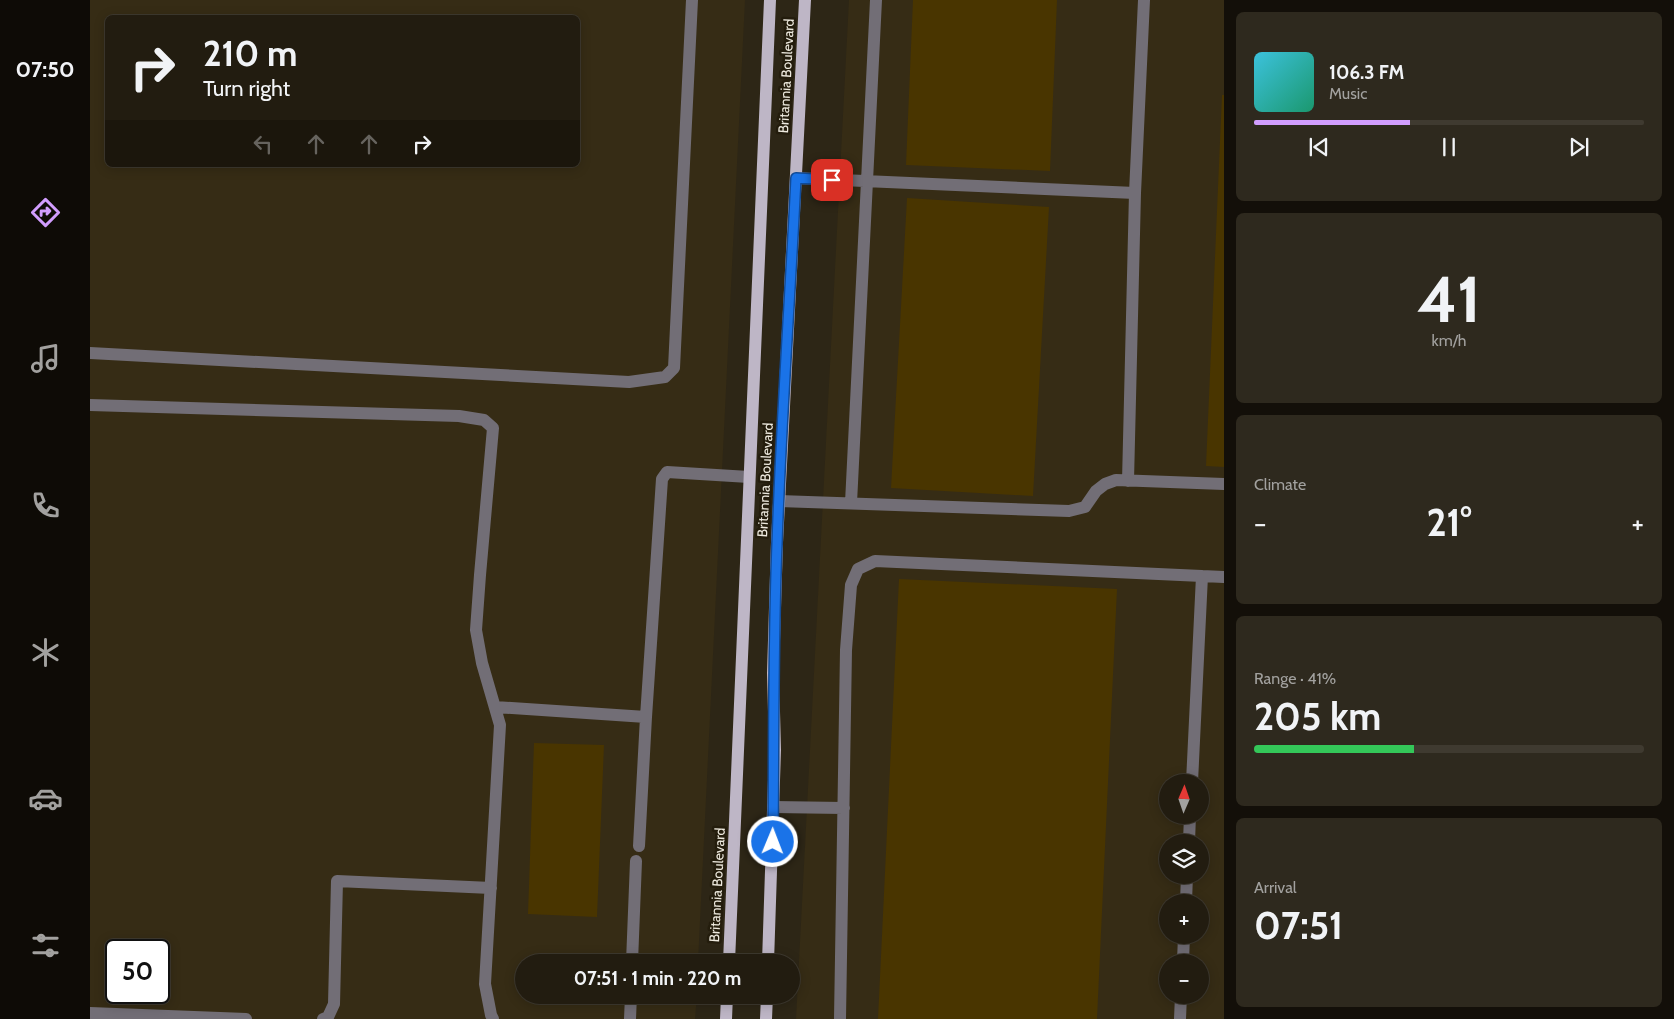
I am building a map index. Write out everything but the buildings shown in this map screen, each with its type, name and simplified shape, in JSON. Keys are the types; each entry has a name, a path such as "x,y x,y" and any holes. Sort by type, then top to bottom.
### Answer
{"main road":[{"name":"Britannia Boulevard","path":"729,954 770,0"},
{"name":"Britannia Boulevard","path":"768,954 775,750 773,673 779,500 806,0"},
{"path":"726,1019 727,1004"},
{"path":"766,1019 767,1004"}],"lane":[{"path":"90,353 629,382 665,378 674,368 692,0"},
{"path":"851,503 876,0"},
{"path":"1128,481 1135,193 1144,0"},
{"path":"796,178 1135,193"},
{"path":"90,405 449,416 484,420 493,428 476,630 482,663 500,724 486,984 493,1019"},
{"path":"639,846 662,478 667,472 749,477"},
{"path":"779,500 1069,511 1084,507 1096,491 1105,484 1116,480 1224,484"},
{"path":"840,1019 846,650 851,585 858,569 875,561 1224,577"},
{"path":"1192,774 1202,576"},
{"path":"495,707 646,717"},
{"path":"773,807 844,808"},
{"path":"632,954 636,860"},
{"path":"324,1019 328,1017 334,1004 337,881 491,888"},
{"path":"630,1019 631,1004"},
{"path":"1180,1019 1181,1004"},
{"path":"90,1013 246,1019"}],"shaded area":[{"path":"90,0 745,0 698,954 515,954 515,1004 696,1004 695,1019 90,1019"},
{"path":"849,0 1224,0 1224,1019 796,1019 797,1004 800,1004 799,954"}],"route":[{"path":"773,842 775,750 773,673 777,542 796,178 832,180"}]}
